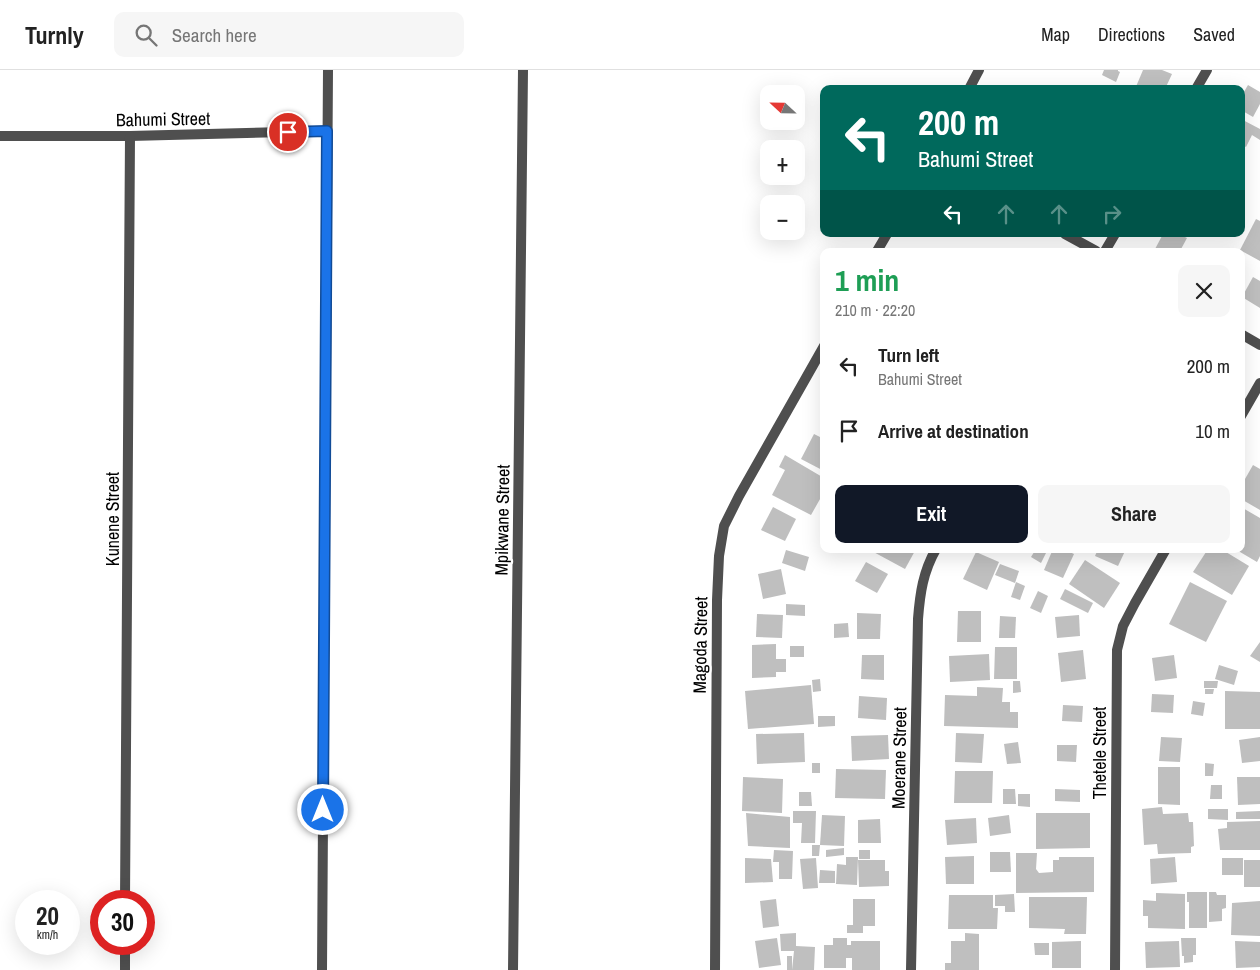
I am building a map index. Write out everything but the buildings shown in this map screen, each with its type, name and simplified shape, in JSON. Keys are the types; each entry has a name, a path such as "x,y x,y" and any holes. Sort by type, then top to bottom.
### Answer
{"street":[{"path":"322,970 328,70"},
{"name":"Mpikwane Street","path":"512,970 523,70"},
{"path":"971,85 979,70"},
{"path":"1198,85 1207,70"},
{"name":"Bahumi Street","path":"0,136 130,136 327,131"},
{"name":"Kunene Street","path":"125,890 130,136"},
{"path":"879,248 885,237"},
{"path":"1070,237 1091,248"},
{"path":"1107,248 1113,237"},
{"path":"1245,336 1260,345"},
{"name":"Magoda Street","path":"715,970 716,600 719,556 724,526 820,353"},
{"path":"1245,409 1260,383"},
{"name":"Moerane Street","path":"911,970 918,619 921,588 929,561 934,553"},
{"name":"Thetele Street","path":"1115,970 1117,650 1127,618 1164,553"},
{"path":"125,955 125,970"}],"route":[{"path":"288,132 327,131 323,810"}]}
